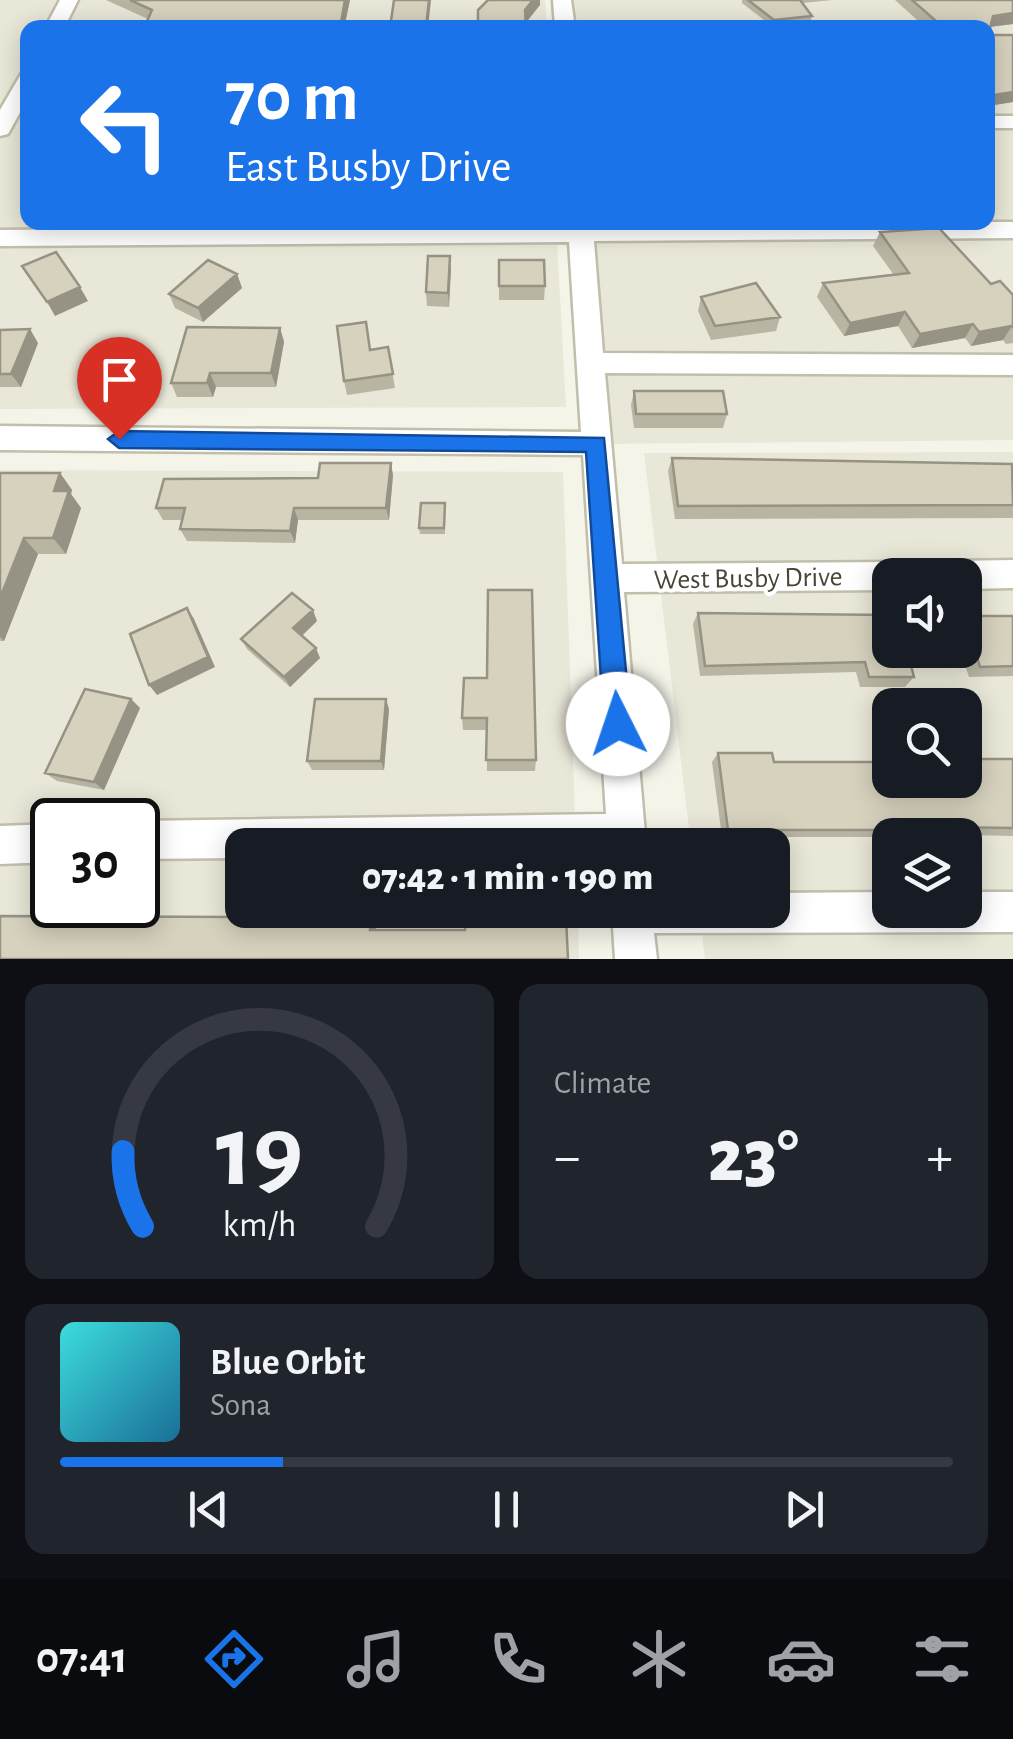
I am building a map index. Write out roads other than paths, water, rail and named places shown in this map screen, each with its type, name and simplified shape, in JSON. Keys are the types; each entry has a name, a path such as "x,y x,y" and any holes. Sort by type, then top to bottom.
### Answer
{"street":[{"path":"0,129 19,86"},
{"path":"0,238 516,230"},
{"path":"580,230 626,828"},
{"path":"590,363 1013,365"},
{"path":"0,438 596,444"},
{"path":"982,575 1013,574"},
{"name":"West Busby Drive","path":"607,578 872,576"},
{"path":"160,840 225,840"},
{"path":"0,845 30,844"},
{"path":"790,911 1013,912"},
{"path":"633,928 636,959"}]}
